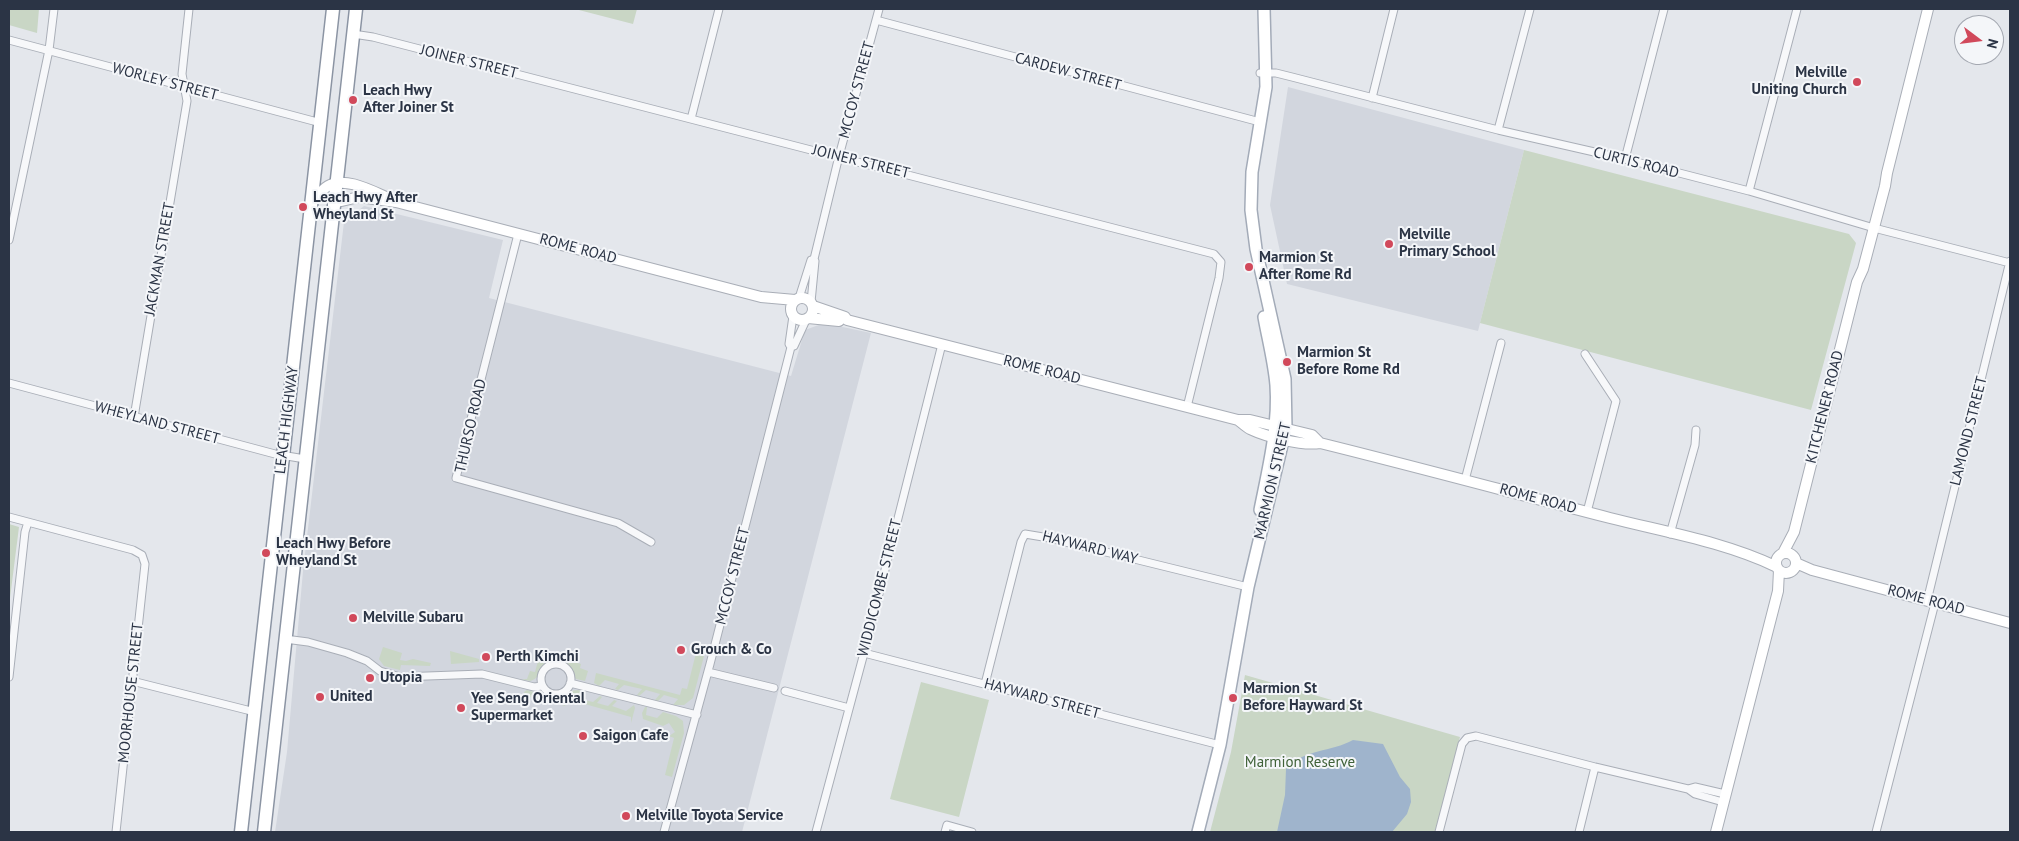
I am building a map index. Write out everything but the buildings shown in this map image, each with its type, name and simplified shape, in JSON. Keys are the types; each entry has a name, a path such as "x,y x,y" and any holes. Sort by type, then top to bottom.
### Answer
{"highway":[{"name":"LEACH HIGHWAY","path":"241,832 333,9"},
{"name":"LEACH HIGHWAY","path":"264,832 356,9"},
{"path":"246,792 268,795"}],"main road":[{"name":"MARMION STREET","path":"1257,9 1263,73"},
{"name":"MARMION STREET","path":"1198,832 1217,744 1254,538 1280,432 1276,378 1250,256 1245,214 1245,176 1257,122 1263,73 1264,9"},
{"name":"MARMION STREET","path":"1191,832 1217,744"}],"street":[{"path":"9,240 49,50 54,9"},
{"name":"JACKMAN STREET","path":"134,417 187,101 182,74 189,9"},
{"path":"690,119 719,9"},
{"name":"MCCOY STREET","path":"812,304 814,259 839,156 879,9"},
{"path":"1372,98 1394,9"},
{"path":"1498,130 1530,9"},
{"path":"1625,159 1664,9"},
{"path":"1749,191 1797,9"},
{"name":"KITCHENER ROAD","path":"1716,832 1857,282 1863,268 1872,227 1885,186 1886,173 1928,9"},
{"name":"CARDEW STREET","path":"876,20 1257,122"},
{"name":"JOINER STREET","path":"353,34 376,38 839,156 1214,254 1221,262 1219,278 1187,407"},
{"name":"WORLEY STREET","path":"9,40 321,122"},
{"name":"CURTIS ROAD","path":"1263,73 1292,76 1498,130 1625,159 2010,263"},
{"path":"311,203 325,188 336,183"},
{"name":"ROME ROAD","path":"336,183 351,184 371,190 396,202"},
{"name":"ROME ROAD","path":"333,203 359,197 396,202 761,297 797,299"},
{"name":"THURSO ROAD","path":"518,234 456,478 618,523 651,542"},
{"name":"MCCOY STREET","path":"797,299 811,260 814,259"},
{"name":"LAMOND STREET","path":"1876,832 2010,263"},
{"name":"ROME ROAD","path":"761,297 792,313"},
{"path":"806,298 812,304 812,314 807,319 797,320 792,313 791,304 797,299 806,298"},
{"name":"ROME ROAD","path":"812,304 846,317 847,320"},
{"name":"MCCOY STREET","path":"664,832 708,672 791,347 789,344 792,313"},
{"name":"MCCOY STREET","path":"791,347 794,346 807,319"},
{"name":"ROME ROAD","path":"807,319 844,322 847,320 1238,420 1250,420 1280,432 1312,435 1320,443 2010,623"},
{"path":"1465,480 1501,343"},
{"name":"WIDDICOMBE STREET","path":"816,832 864,653 942,344"},
{"path":"1585,354 1616,401 1588,512"},
{"name":"WHEYLAND STREET","path":"9,383 283,456 305,459"},
{"path":"1670,534 1695,445 1696,430"},
{"path":"9,517 28,522 25,532 9,677"},
{"name":"MOORHOUSE STREET","path":"28,522 133,550 142,555 145,564 116,832"},
{"name":"HAYWARD WAY","path":"985,684 1021,542 1025,534 1049,538 1245,587"},
{"path":"285,639 308,642 347,653 363,659 380,671 400,677 482,674 534,687 542,686 550,693 557,694 566,691 570,683 568,670 561,665 552,665 542,673 542,686"},
{"name":"HAYWARD STREET","path":"864,653 1217,744"},
{"path":"708,672 774,688"},
{"path":"132,681 255,712"},
{"path":"570,683 696,715"},
{"path":"784,691 848,708"},
{"path":"1439,832 1462,744 1467,738 1476,736 1595,768 1688,789 1695,794 1724,798"},
{"path":"1579,832 1595,768"},
{"path":"946,829 972,832"}],"shaded area":[{"name":"Melville Primary School","path":"1288,87 1524,150 1478,331 1287,284 1270,205"},
{"path":"364,206 503,240 489,298 791,376 805,330 824,323 871,333 742,832 275,832 287,752 303,571 344,222"}],"green space":[{"path":"9,9 39,9 37,33 9,25"},
{"path":"575,9 637,9 633,24"},
{"path":"1524,150 1849,234 1856,243 1811,410 1480,323"},
{"path":"9,524 19,527 9,606"},
{"path":"383,647 402,653 400,660 413,659 431,663 430,666 401,665 400,670 384,666 379,659"},
{"path":"541,650 547,652 540,674 534,680 521,679 527,679 530,671 535,672 538,661 533,659 534,652 539,654"},
{"path":"450,651 479,659 479,662 451,664"},
{"path":"694,651 703,653 704,656 693,698 684,705 673,705 678,699 664,695 658,701 655,700 660,694 646,690 639,696 637,695 642,689 624,685 618,690 615,689 619,684 605,680 599,686 594,683 596,673 680,695 682,688 687,689 696,653"},
{"path":"556,654 575,659 574,662 581,664 580,668 588,671 585,681 576,679 568,667 558,661"},
{"name":"Marmion Reserve","path":"1245,675 1460,737 1435,832 1210,832 1231,752"},
{"path":"921,682 989,700 959,817 890,799"},
{"path":"527,690 545,695 546,701 526,696 524,692"},
{"path":"578,690 584,692 579,697 580,699 593,702 600,696 602,697 597,703 608,706 614,700 617,701 612,706 626,711 634,705 631,723 631,717 574,701 567,700 565,706 555,703 565,694"},
{"path":"645,707 647,707 646,715 657,718 663,712 676,716 683,721 684,733 672,777 665,775 674,738 669,736 675,732 669,723 663,726 643,719 642,713"}],"water":[{"path":"1353,740 1383,744 1400,777 1410,789 1411,802 1407,814 1392,832 1277,832 1285,795 1286,769 1309,754"}],"place":[{"name":"Melville Uniting Church","path":"1857,82"},
{"name":"Leach Hwy After Joiner St","path":"353,100"},
{"name":"Leach Hwy After Wheyland St","path":"303,207"},
{"name":"Melville Primary School","path":"1389,244"},
{"name":"Marmion St After Rome Rd","path":"1249,267"},
{"name":"Marmion St Before Rome Rd","path":"1287,362"},
{"name":"Leach Hwy Before Wheyland St","path":"266,553"},
{"name":"Melville Subaru","path":"353,618"},
{"name":"Grouch & Co","path":"681,650"},
{"name":"Perth Kimchi","path":"486,657"},
{"name":"Utopia","path":"370,678"},
{"name":"United","path":"320,697"},
{"name":"Marmion St Before Hayward St","path":"1233,698"},
{"name":"Yee Seng Oriental Supermarket","path":"461,708"},
{"name":"Saigon Cafe","path":"583,736"},
{"name":"Melville Toyota Service","path":"626,816"}]}
